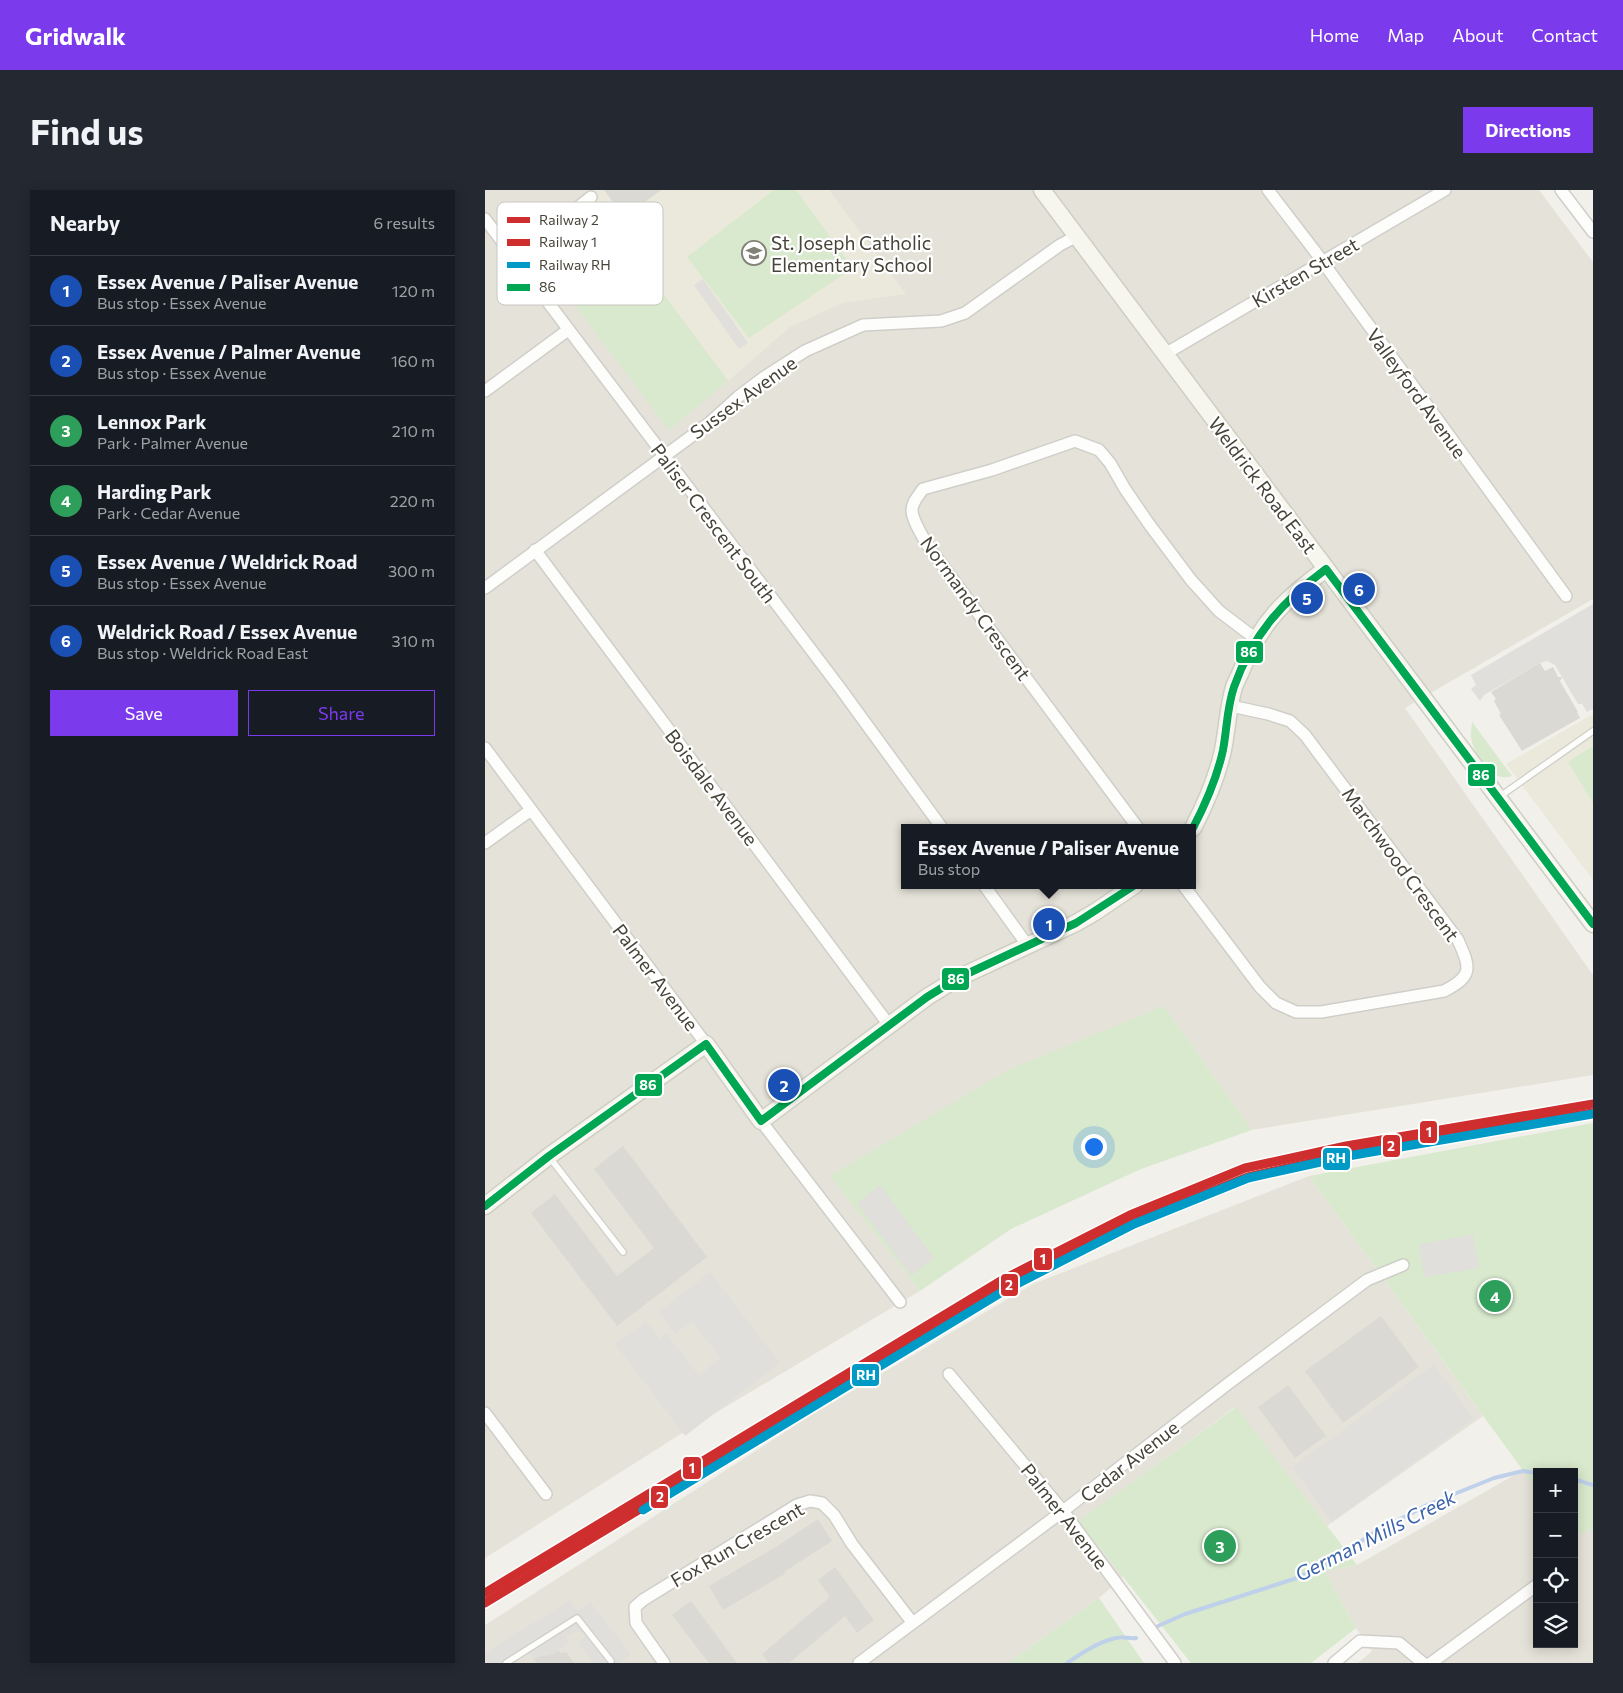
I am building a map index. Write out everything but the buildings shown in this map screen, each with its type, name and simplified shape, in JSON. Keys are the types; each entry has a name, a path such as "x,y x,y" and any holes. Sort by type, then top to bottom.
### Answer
{"street":[{"name":"Weldrick Road East","path":"1042,190 1593,924"},
{"name":"Valleyford Avenue","path":"1268,190 1566,596"},
{"name":"Kirsten Street","path":"1165,354 1445,190"},
{"path":"1561,190 1593,232"},
{"path":"585,202 591,197"},
{"name":"Paliser Crescent South","path":"485,219 497,236"},
{"name":"Sussex Avenue","path":"485,588 708,424 763,378 805,351 863,325 941,321 965,313 1060,245 1077,236"},
{"name":"Paliser Crescent South","path":"549,305 840,688 939,824"},
{"path":"485,391 568,330"},
{"name":"Normandy Crescent","path":"1135,824 928,546 918,528 912,510 916,498 923,489 992,470 1075,441 1089,445 1099,450 1110,463 1149,524 1191,580 1219,611 1255,640"},
{"name":"Boisdale Avenue","path":"535,550 889,1025"},
{"path":"1195,824 1207,802 1223,750 1234,686 1255,640 1283,603 1326,569"},
{"name":"Marchwood Crescent","path":"1186,889 1260,987 1276,1002 1296,1012 1321,1012 1444,990 1458,984 1466,975 1468,962 1458,940 1305,735 1290,721 1269,714 1231,706"},
{"name":"Palmer Avenue","path":"485,748 761,1120 900,1302"},
{"path":"485,843 531,810"},
{"path":"987,889 1028,946"},
{"path":"761,1120 927,997 958,978 1051,936 1095,912 1129,889"},
{"path":"485,1206 549,1156 706,1044"},
{"name":"Cedar Avenue","path":"859,1663 1367,1280 1403,1265"},
{"name":"Palmer Avenue","path":"949,1374 1063,1511 1175,1663"},
{"path":"485,1413 546,1494"},
{"name":"Fox Run Crescent","path":"664,1663 636,1623 635,1607 643,1600 797,1505 811,1501 822,1503 834,1516 912,1622"},
{"path":"1431,1663 1533,1588"},
{"path":"1334,1663 1360,1641 1399,1643 1423,1663"}],"lane":[{"path":"1499,797 1593,731"},
{"path":"549,1156 623,1252"},
{"path":"506,1663 577,1618 611,1661"}],"shaded area":[{"path":"485,190 1539,190 1593,262 1593,599 1405,708 1593,975 1593,1075 1252,1130 1164,1006 831,1176 920,1291 692,1427 485,1558"},
{"name":"St. Joseph Catholic Elementary School","path":"586,190 829,190 906,294 842,303 790,327 728,381 663,294 663,202 595,202"},
{"path":"703,279 748,343 739,349 694,285"},
{"path":"1593,604 1593,709 1587,712 1582,704 1578,704 1555,665 1547,661 1540,663 1484,695 1480,701 1471,689 1476,685 1471,675"},
{"path":"1593,714 1593,880 1506,764"},
{"path":"1309,1176 1483,1416 1327,1526 1235,1407 1080,1521 1123,1577 1099,1598 1008,1663 485,1663 485,1625 810,1416 1033,1284"},
{"path":"880,1185 934,1258 911,1276 857,1203"},
{"path":"1473,1235 1479,1268 1424,1277 1419,1244"},
{"path":"710,1272 780,1363 685,1436 615,1344 646,1321 659,1339 666,1333 699,1375 720,1358 692,1321 675,1334 658,1312"},
{"path":"1434,1364 1473,1419 1332,1522 1292,1467"},
{"path":"1523,1470 1533,1484 1533,1648 1578,1648 1578,1535 1593,1529 1593,1663 1358,1663 1372,1651 1356,1628 1325,1571 1357,1565"},
{"path":"570,1600 578,1611 590,1602 631,1654 619,1663 593,1663 578,1643 586,1635 578,1631 566,1636 570,1643 536,1663 529,1653 514,1663 485,1663 485,1653"}],"green space":[{"path":"774,190 796,190 853,268 749,338 687,257"},
{"path":"663,294 728,381 669,430 575,305 663,305"},
{"path":"1472,722 1512,776 1498,776 1485,766 1473,744 1471,737"},
{"path":"1593,746 1593,803 1568,762"},
{"path":"1164,1006 1252,1130 1141,1169 1011,1229 920,1291 830,1176 1008,1070"},
{"path":"1593,1123 1593,1529 1578,1535 1578,1468 1533,1468 1533,1484 1309,1176"},
{"path":"1236,1407 1357,1565 1325,1571 1356,1628 1311,1663 1191,1663 1079,1521"},
{"path":"1099,1598 1144,1663 1008,1663"}],"waterway":[{"name":"German Mills Creek","path":"1158,1626 1185,1614 1297,1578 1327,1564 1372,1534 1427,1505 1494,1478 1523,1471 1533,1472"},
{"name":"German Mills Creek","path":"1578,1480 1593,1485"},
{"name":"German Mills Creek","path":"1067,1663 1103,1642 1121,1637 1136,1638"}],"rail line":[{"name":"1","path":"485,1593 1002,1280 1130,1215 1245,1168 1346,1146 1593,1104"},
{"name":"2","path":"485,1603 1006,1287 1133,1222 1248,1177 1348,1154 1482,1130 1593,1113"},
{"name":"RH","path":"643,1510 1007,1289 1134,1224 1248,1178 1348,1156 1593,1114"}],"transit line":[{"name":"86","path":"1195,824 1207,800 1218,770 1223,750 1228,710 1241,668 1271,620 1310,581 1326,569 1593,924"},
{"name":"86","path":"485,1206 549,1156 706,1044 761,1121 927,997 958,978 1076,923 1129,889"}],"place":[{"name":"St. Joseph Catholic Elementary School","path":"754,253"},
{"name":"Weldrick Road / Essex Avenue","path":"1359,589"},
{"name":"Essex Avenue / Weldrick Road","path":"1307,598"},
{"name":"Essex Avenue / Paliser Avenue","path":"1049,924"},
{"name":"Essex Avenue / Palmer Avenue","path":"784,1085"},
{"name":"Harding Park","path":"1495,1296"},
{"name":"Lennox Park","path":"1220,1546"}]}
